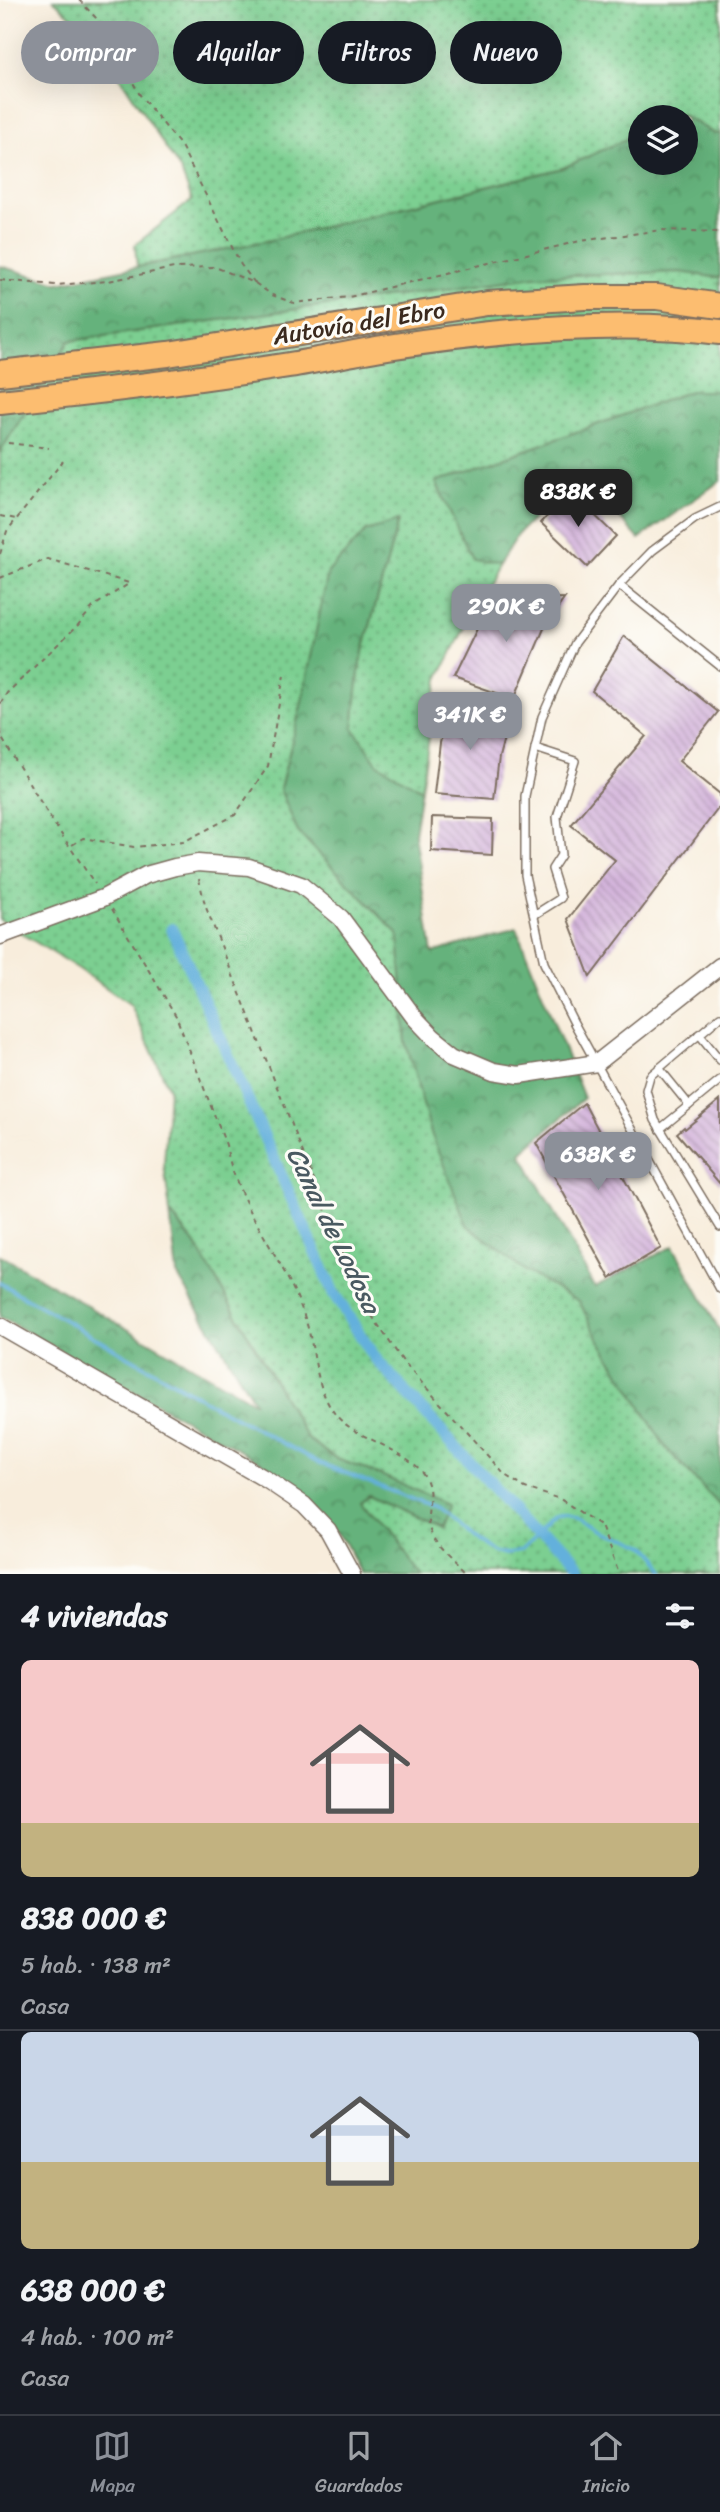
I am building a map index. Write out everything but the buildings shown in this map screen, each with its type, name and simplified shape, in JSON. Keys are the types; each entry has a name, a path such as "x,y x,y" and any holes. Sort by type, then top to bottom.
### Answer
{"highway":[{"path":"657,297 720,295"},
{"name":"Autovía del Ebro","path":"0,373 168,354 487,303 585,297 657,297 720,306"},
{"path":"624,327 720,342"},
{"name":"Autovía del Ebro","path":"0,402 104,391 495,332 624,327 720,332"}],"street":[{"path":"0,936 103,898 146,875 198,863 249,867 301,886 341,918 414,1017 454,1054 495,1071 519,1075 597,1063 720,966"},
{"path":"0,1326 267,1480 304,1505 328,1530 352,1574"}],"lane":[{"path":"720,507 695,519 652,551 619,585 575,643 542,717 525,796 525,875 544,963 574,1023 720,1289"},
{"path":"619,585 720,666"},
{"path":"534,915 561,898 552,869 561,855 557,817 576,761 535,748"},
{"path":"720,1017 650,1076 646,1090 650,1110 660,1129 720,1227"},
{"path":"699,1034 720,1060"},
{"path":"659,1068 689,1105"},
{"path":"660,1129 720,1080"}],"path":[{"path":"79,0 103,28 140,95 181,146 242,265 255,283"},
{"path":"0,280 55,285 108,281 174,268 215,267 255,283 272,295 295,303 349,297 580,240 662,230 720,232"},
{"path":"8,443 49,448"},
{"path":"0,554 7,531 63,461"},
{"path":"0,516 16,519"},
{"path":"0,578 48,559 130,583 94,606 78,625 7,692 0,704"},
{"path":"70,846 83,838 134,847 183,842 235,815 268,766 284,675"},
{"path":"0,730 3,740 37,797 116,914 132,946 176,1016 226,1145 230,1167 240,1194 261,1227 308,1327 316,1373 324,1397 336,1416 408,1460 425,1475 431,1494 429,1529 436,1542 467,1574"},
{"path":"198,863 205,905 351,1274 368,1310 404,1363 505,1475 525,1488 560,1499 601,1527 619,1574"}],"green space":[{"path":"53,0 720,0 720,134 698,124 698,105 628,105 628,138 563,168 271,240 137,267 135,245 192,200 181,171 124,84 159,84 159,21 76,21"},
{"path":"698,124 720,134 720,278 680,272 535,276 69,341 0,452 0,266 58,283 271,240 563,168 628,138 628,175 698,175"},
{"path":"680,272 720,278 720,391 691,391 436,482 472,558 498,565 438,679 421,790 376,763 353,728 360,663 398,521 301,706 280,789 298,832 398,934 406,1042 431,1133 525,1271 579,1301 601,1343 666,1448 720,1506 720,1574 414,1574 360,1503 369,1496 437,1528 383,1476 337,1459 308,1439 195,1243 170,1213 164,1164 169,1089 131,1005 0,920 0,452 69,341 535,276"},
{"path":"691,391 720,391 720,481 639,539 578,473 518,534 498,565 472,559 436,482"},
{"path":"398,521 360,663 353,728 377,763 421,790 414,834 432,953 516,928 584,1098 521,1153 595,1287 673,1246 720,1331 720,1506 666,1448 601,1343 579,1301 525,1271 468,1226 431,1133 406,1042 398,934 298,832 280,789 301,706 328,572 366,531"},
{"path":"170,1213 195,1243 308,1439 337,1459 447,1504 437,1528 369,1496 360,1503 414,1574 359,1574 339,1534 268,1466 0,1317 0,1255 255,1403 177,1274"}],"waterway":[{"name":"Canal de Lodosa","path":"172,929 334,1294 375,1358 572,1574"},
{"path":"0,1283 216,1407 320,1463 434,1508 472,1540 492,1552 505,1555 521,1553 556,1518 564,1516 576,1519 594,1531 634,1549 656,1574"}]}
